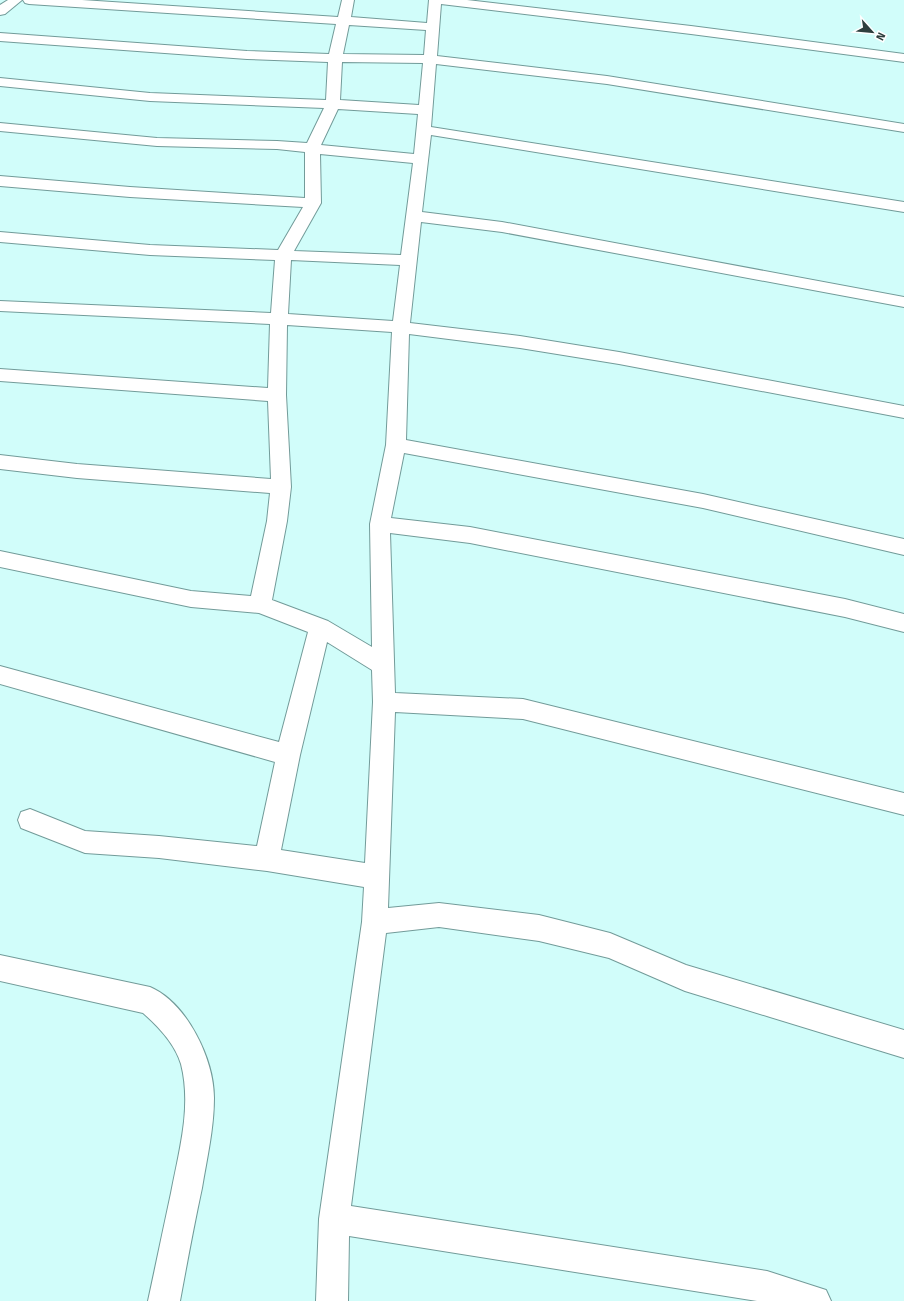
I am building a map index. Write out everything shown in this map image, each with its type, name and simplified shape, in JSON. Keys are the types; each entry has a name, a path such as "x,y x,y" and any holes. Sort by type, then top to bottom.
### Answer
{"street":[{"path":"0,11 16,0"},
{"path":"29,0 432,27"},
{"path":"260,605 277,520 281,487 277,395 279,319 283,255 313,203 312,148 333,104 335,58 348,0"},
{"path":"332,1301 334,1219 374,922 377,877 384,702 380,524 396,445 401,327 424,120 435,0 691,30 904,58"},
{"path":"0,37 247,55 429,59 607,80 904,128"},
{"path":"0,82 150,97 333,104 904,207"},
{"path":"0,127 157,142 265,144 420,158"},
{"path":"0,181 130,192 313,203"},
{"path":"413,216 502,227 904,302"},
{"path":"0,237 150,250 408,260"},
{"path":"0,306 279,319 401,327 520,342 619,358 904,412"},
{"path":"0,375 277,395"},
{"path":"396,445 703,501 904,547"},
{"path":"0,462 77,471 281,487"},
{"path":"380,524 470,535 845,608 904,623"},
{"path":"0,559 191,599 260,605 320,627 384,665"},
{"path":"267,859 288,755 320,627"},
{"path":"0,675 288,755"},
{"path":"384,702 523,709 904,804"},
{"path":"30,820 85,842 159,847 267,859 377,877"},
{"path":"374,922 438,916 539,928 610,946 685,978 904,1044"},
{"path":"0,968 150,1001 164,1013 178,1030 194,1060 200,1096 198,1131 164,1301"},
{"path":"334,1219 767,1287 815,1301"}]}
